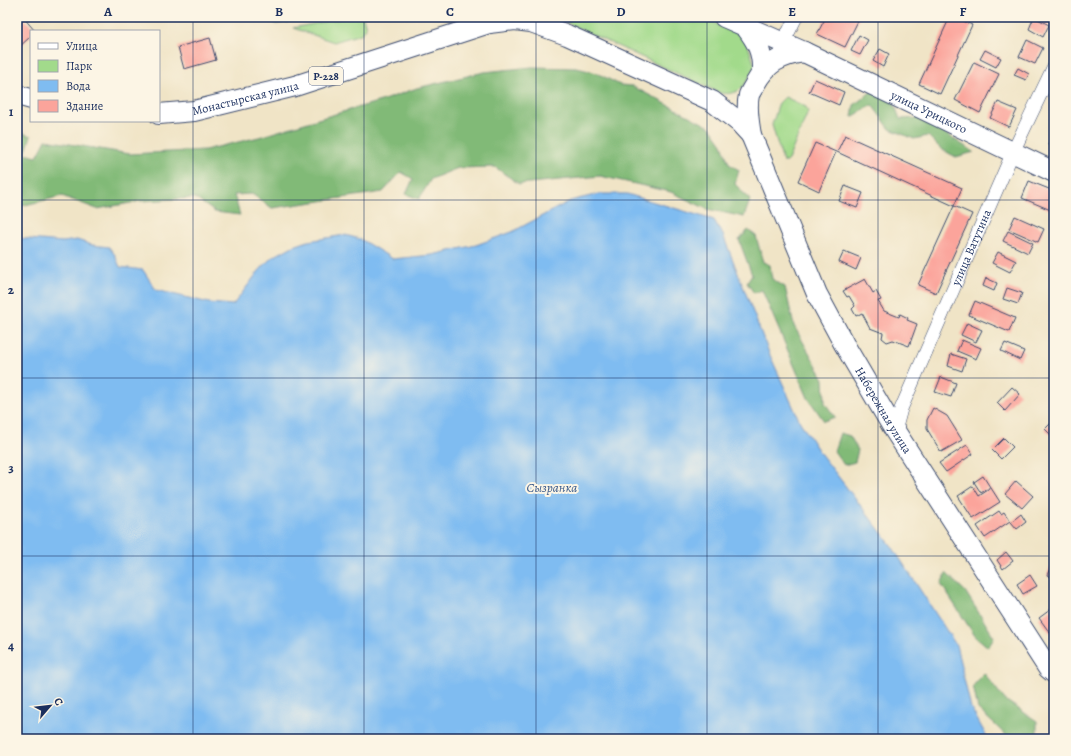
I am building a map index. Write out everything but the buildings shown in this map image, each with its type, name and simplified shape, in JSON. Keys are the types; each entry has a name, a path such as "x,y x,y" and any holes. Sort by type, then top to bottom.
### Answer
{"main road":[{"path":"550,17 567,35 712,101 739,122 751,136"},
{"path":"724,17 745,26 753,37 763,60 762,72"},
{"name":"Р-228","path":"494,20 531,22 567,35"},
{"name":"Монастырская улица","path":"160,114 194,111 295,86 494,20"},
{"name":"улица Урицкого","path":"745,26 804,52 1054,172"},
{"path":"751,136 748,110 749,94 762,72 781,58 791,54 804,52"},
{"path":"712,101 729,100 749,94"},
{"path":"17,95 30,98"},
{"name":"Набережная улица","path":"751,136 817,294 844,344 895,431 1052,667"}],"street":[{"path":"780,42 789,31 796,17"},
{"name":"улица Ватутина","path":"895,431 902,409 1013,152 1054,66"}],"green space":[{"path":"265,17 295,17 289,22 276,24"},
{"path":"347,17 363,17 366,28 361,34 334,42 293,28"},
{"path":"559,17 702,17 745,37 755,66 746,83 742,87 733,93 720,93 567,23"},
{"path":"532,67 577,68 597,73 620,85 632,86 710,127 722,144 729,164 739,170 735,184 750,200 744,217 707,209 671,192 600,176 519,184 495,167 458,168 431,179 419,199 406,194 413,179 401,172 383,192 272,208 252,194 234,195 240,215 215,212 195,198 141,201 97,209 62,196 17,207 17,131 31,136 25,154 37,157 46,140 130,154 205,150 259,137 381,101 417,88 484,72"},
{"path":"872,91 892,98 900,119 921,118 974,152 956,157 941,149 928,136 914,139 890,129 872,105 852,117 854,105"},
{"path":"785,97 806,107 808,112 788,160 783,162 772,125 779,103"},
{"path":"748,230 756,236 763,262 770,265 772,279 785,287 794,326 824,379 825,403 835,417 824,421 808,398 762,290 754,293 747,283 752,275 739,240"},
{"path":"840,433 850,436 858,450 855,462 844,465 834,451"},
{"path":"946,573 965,591 994,637 988,647 975,636 941,584"},
{"path":"984,673 1005,700 1037,721 1037,739 1010,739 978,709 973,686"}],"water":[{"name":"Сызранка","path":"599,194 627,194 714,220 723,235 769,353 800,422 820,453 891,545 956,645 971,708 988,739 17,739 17,238 63,242 77,240 92,245 109,247 115,255 120,267 143,270 156,290 209,303 233,305 258,272 271,258 291,247 308,241 345,235 360,239 393,259 432,255 476,245 512,232 570,201"}]}
